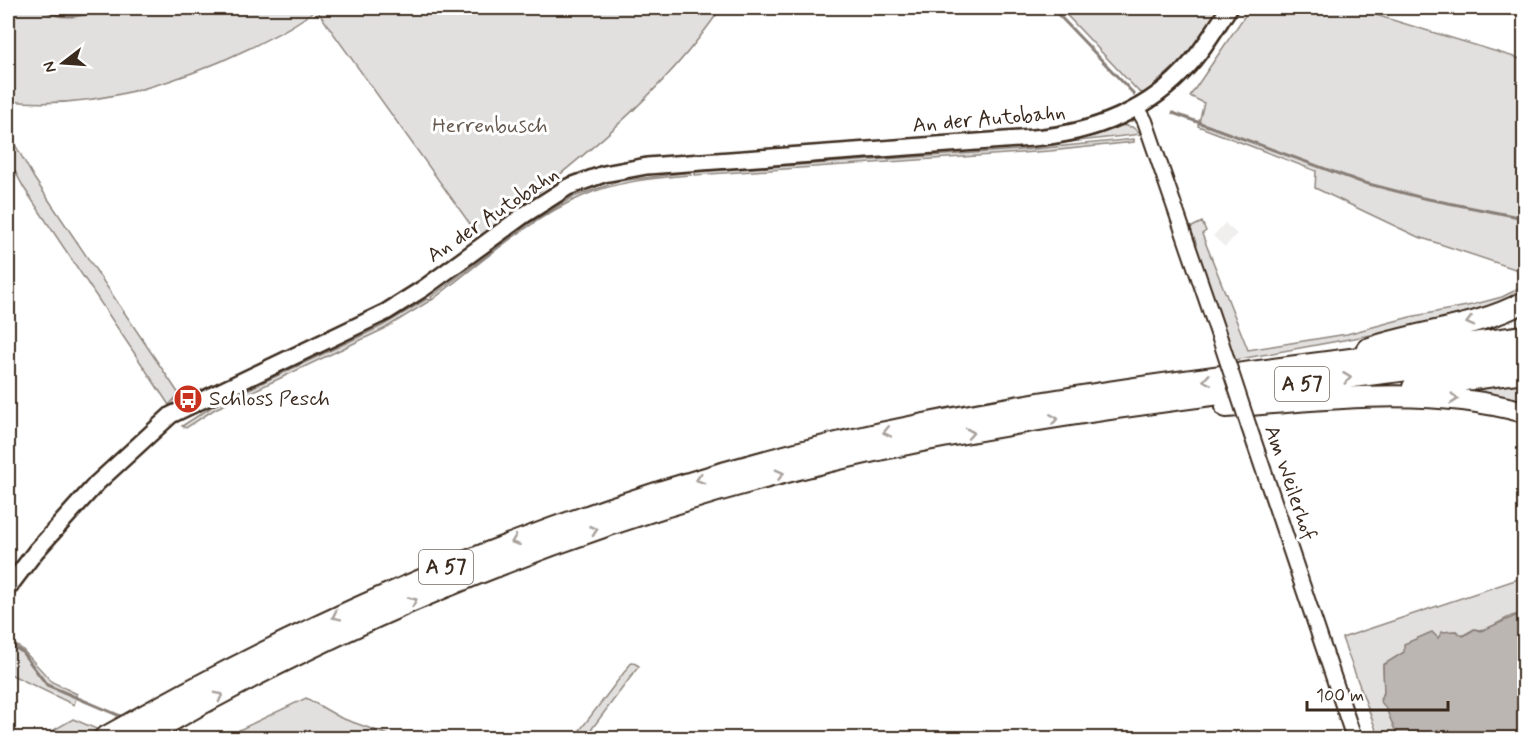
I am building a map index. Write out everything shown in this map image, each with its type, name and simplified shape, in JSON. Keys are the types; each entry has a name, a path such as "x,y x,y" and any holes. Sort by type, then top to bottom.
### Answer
{"highway":[{"path":"1328,363 1394,340 1493,316 1524,302"},
{"name":"A 57","path":"104,738 265,650 438,570 568,521 678,485 774,458 924,424 1069,399 1524,336"},
{"name":"A 57","path":"141,738 361,624 501,564 632,517 831,462 928,440 1081,415 1524,354"},
{"path":"1333,399 1524,372"},
{"path":"1081,415 1108,422 1191,410 1333,399 1436,397 1524,412"}],"main road":[{"name":"An der Autobahn","path":"8,588 70,512 165,419 386,312 432,282 524,215 576,184 618,171 655,165 1062,136 1094,128 1137,107 1184,71 1229,8"}],"street":[{"name":"Am Weilerhof","path":"1137,107 1148,131 1220,339 1354,738"}],"shaded area":[{"path":"1225,223 1237,234 1225,247 1213,236"},
{"path":"1520,614 1524,616 1524,738 1403,738 1402,735 1398,735 1380,701 1384,693 1383,665 1404,652 1404,644 1432,632 1438,638 1442,632 1456,631 1463,636 1475,629 1481,631"}],"green space":[{"name":"Herrenbusch","path":"8,8 721,8 669,74 640,104 578,160 480,238 316,9 292,26 250,48 192,73 132,92 71,102 39,103 8,101"},
{"path":"1060,8 1220,8 1182,60 1145,93 1139,92"},
{"path":"1250,8 1353,8 1524,60 1524,272 1416,236 1315,188 1316,171 1198,126 1204,103 1190,96"},
{"path":"1120,125 1132,127 1142,134 1043,145 1043,142 1096,135"},
{"path":"8,132 34,178 179,394 169,405 24,188 8,158"},
{"path":"1134,139 1134,142 1050,151 695,175 695,172 1034,149"},
{"path":"690,172 691,175 650,179 609,187 563,205 524,229 432,300 431,297 530,223 573,197 620,181"},
{"path":"1202,222 1206,231 1202,234 1248,350 1347,334 1410,317 1502,297 1524,286 1524,294 1500,306 1431,324 1235,360 1231,349 1228,349 1188,229"},
{"path":"427,299 431,300 384,329 215,409 186,428 182,426 213,406 382,326"},
{"path":"1524,381 1524,407 1445,391"},
{"path":"1524,577 1524,616 1512,616 1487,628 1474,629 1462,636 1456,631 1443,632 1439,638 1383,665 1384,693 1380,698 1403,738 1379,738 1342,638"},
{"path":"8,640 22,649 52,682 77,694 74,705 8,673"},
{"path":"632,662 639,666 585,738 574,738"},
{"path":"306,698 341,718 397,738 234,738 239,730"},
{"path":"73,719 99,730 86,738 40,738"}],"waterway":[{"path":"43,8 51,13 69,16 116,8"},
{"path":"1052,8 1134,94"},
{"path":"1173,113 1361,182 1423,198 1524,218"},
{"path":"8,643 22,652 47,685 125,718"},
{"path":"164,734 174,738"}],"place":[{"name":"Schloss Pesch","path":"188,399"}]}
